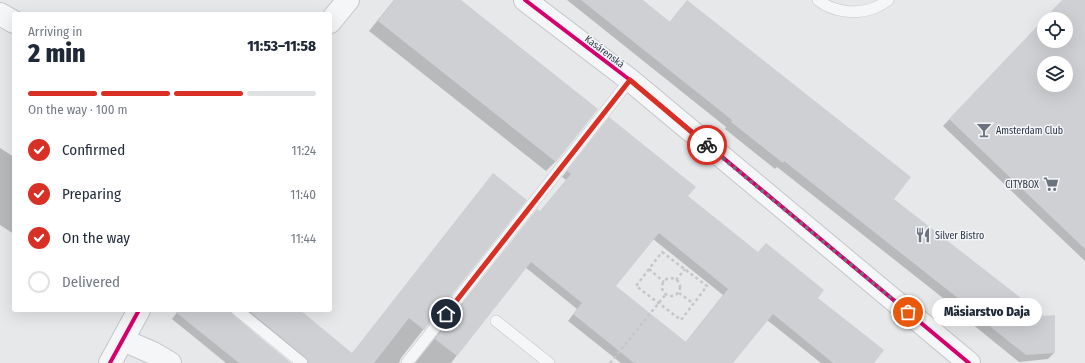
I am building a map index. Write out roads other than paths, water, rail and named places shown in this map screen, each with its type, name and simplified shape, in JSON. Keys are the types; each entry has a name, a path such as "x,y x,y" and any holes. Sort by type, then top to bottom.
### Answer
{"street":[{"path":"332,20 348,0"},
{"name":"Kasárenská","path":"525,0 630,80 969,363"},
{"path":"0,14 12,21"},
{"path":"110,363 138,312"},
{"path":"123,340 153,353 170,363"}],"lane":[{"path":"818,0 826,6 842,10 859,11 875,8 888,0"},
{"path":"408,363 630,80"},
{"path":"239,312 302,363"},
{"path":"496,321 549,363"}],"place":[{"name":"Amsterdam Club","path":"984,130"},
{"name":"CITYBOX","path":"1051,184"},
{"name":"Silver Bistro","path":"923,235"},
{"name":"Mäsiarstvo Daja","path":"908,312"}]}
